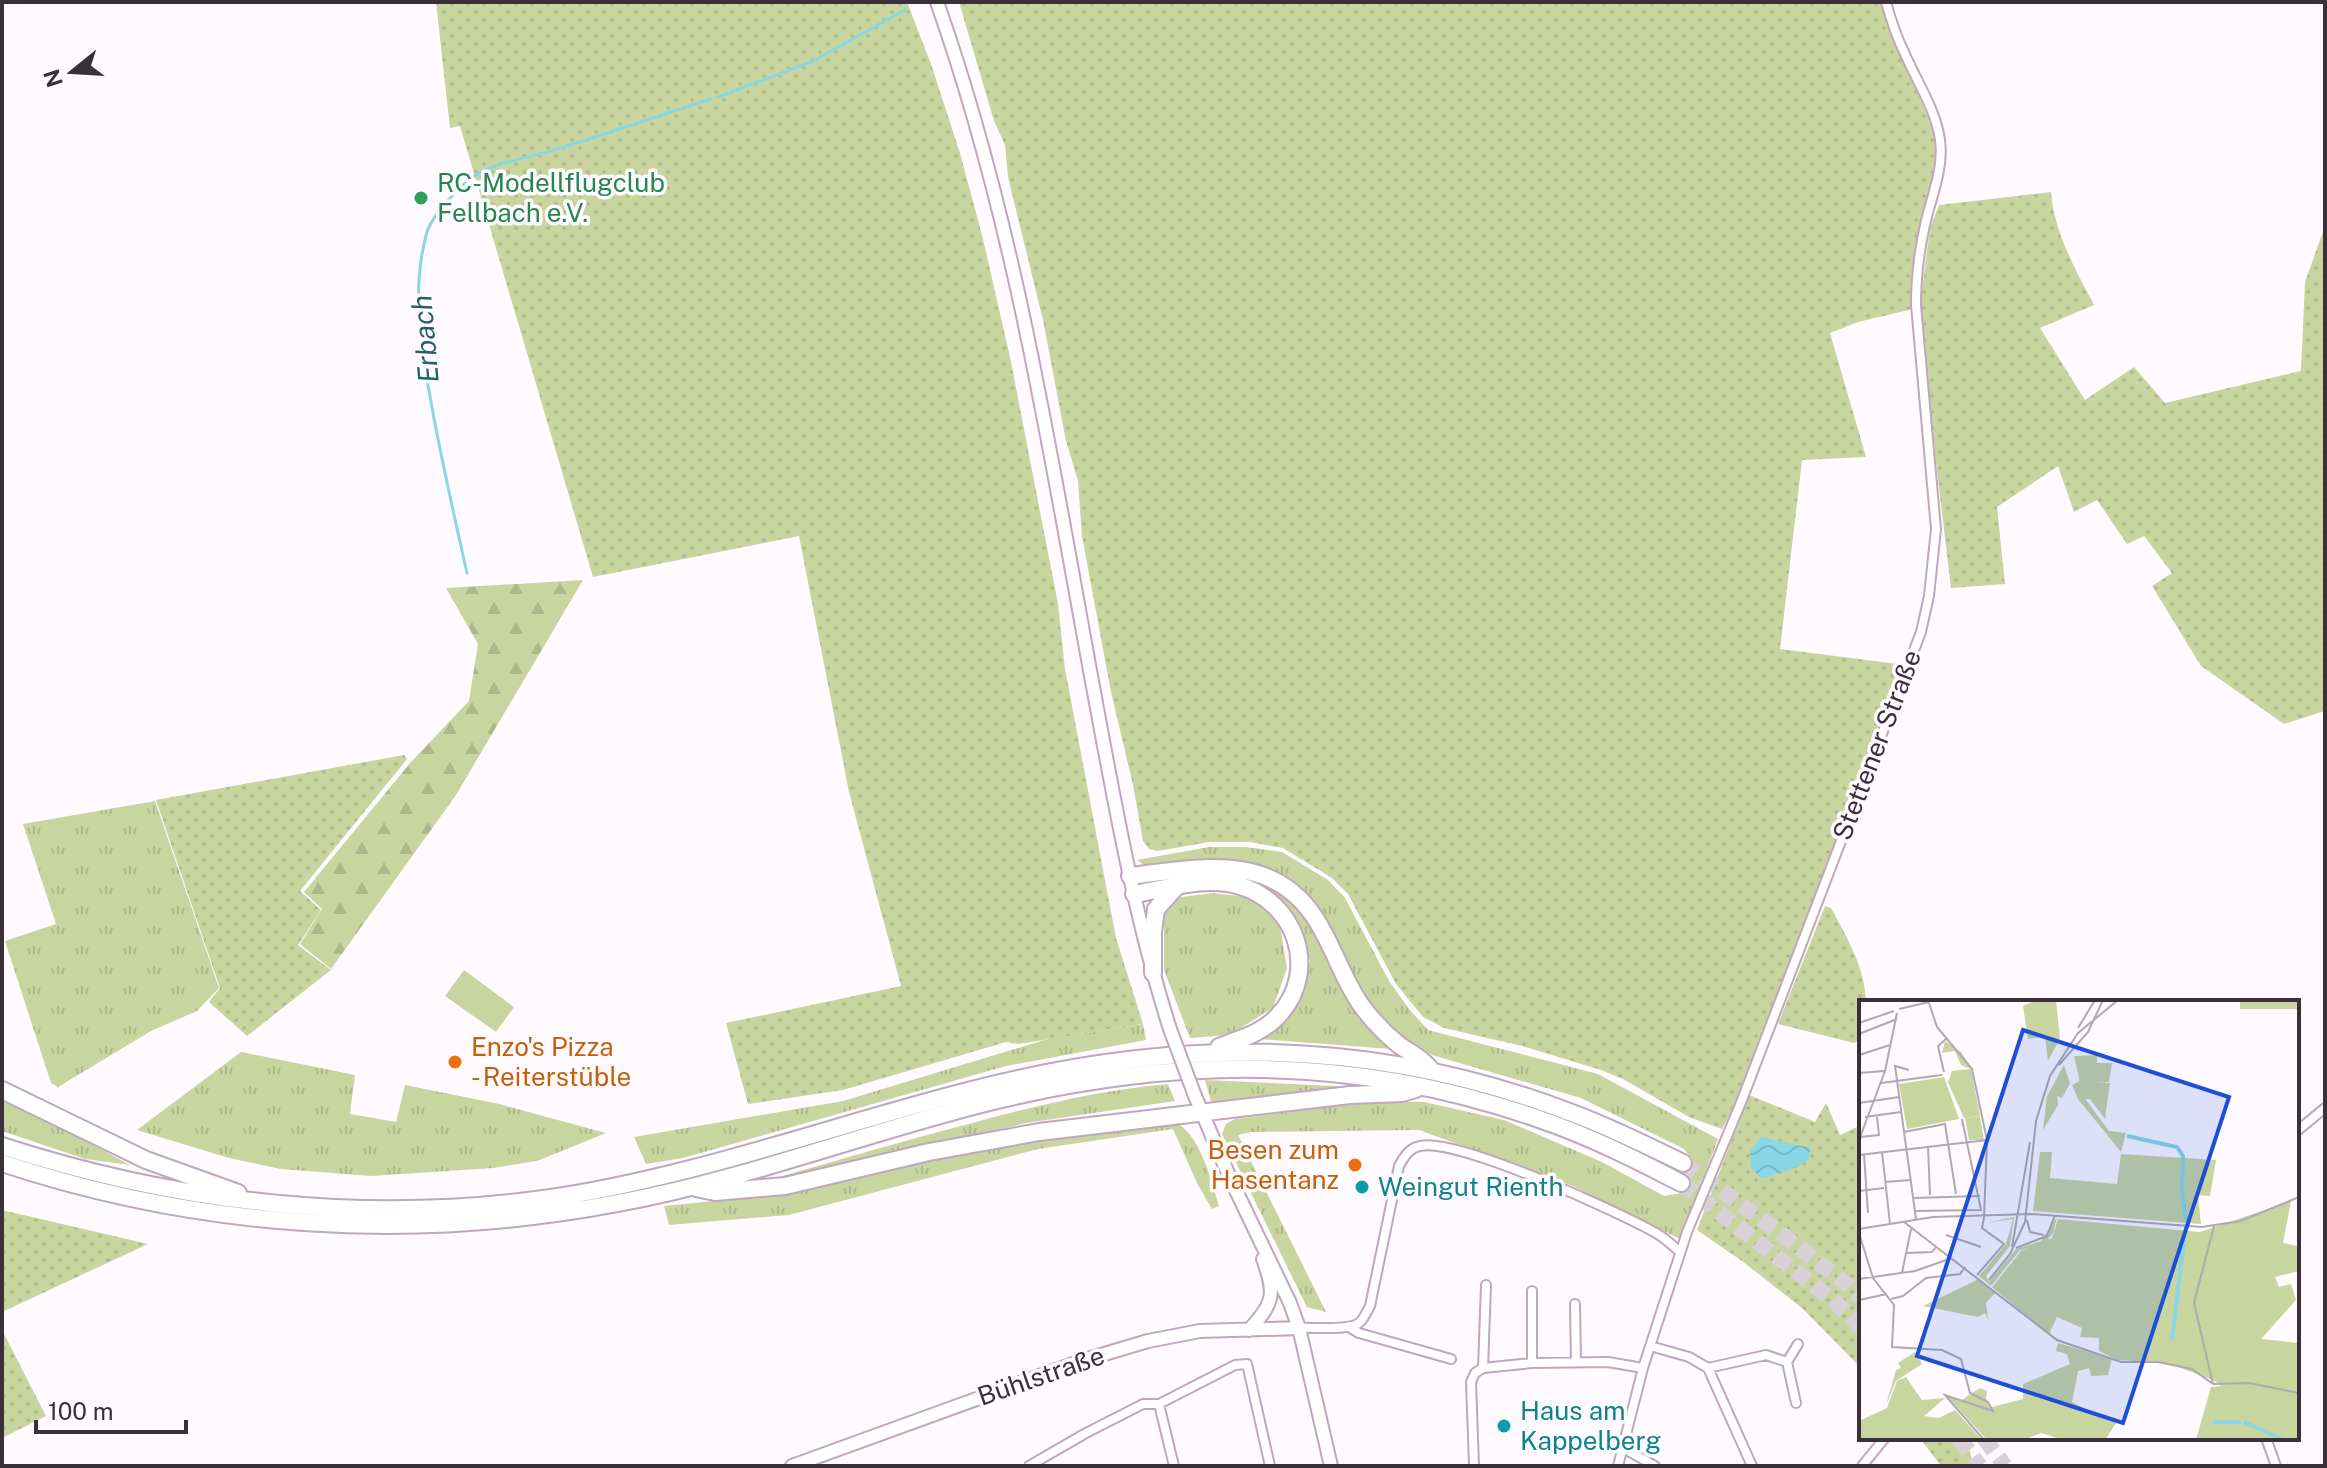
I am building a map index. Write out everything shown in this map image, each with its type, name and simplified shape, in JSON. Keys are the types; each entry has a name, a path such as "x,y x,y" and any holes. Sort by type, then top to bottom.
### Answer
{"highway":[{"path":"1130,876 1228,867 1255,872 1282,884 1302,899 1316,919 1359,1002 1378,1027 1423,1059 1428,1079"},
{"path":"1134,894 1203,883 1233,883 1252,889 1270,900 1283,913 1294,933 1299,952 1296,985 1279,1015 1260,1031 1208,1052"},
{"path":"1153,973 1156,909 1176,887"},
{"path":"2,1146 130,1181 210,1196 316,1207 397,1209 477,1206 611,1188 714,1164 1013,1079 1105,1062 1208,1052 1265,1052 1371,1060 1566,1129 1625,1154 1681,1183"},
{"path":"2,1163 90,1189 169,1206 248,1218 408,1226 515,1219 607,1205 691,1187 1035,1091 1127,1075 1196,1069 1274,1068 1428,1079 1522,1095 1626,1135 1683,1163"},
{"path":"691,1187 715,1192 785,1186 982,1142 1092,1125 1350,1095 1402,1093 1428,1079"},
{"path":"2,1090 146,1160 266,1203"}],"main road":[{"path":"937,2 961,75 1009,250 1032,355 1110,780 1153,973 1202,1114 1279,1277 1299,1328 1331,1466"},
{"path":"1245,1207 1269,1277 1271,1298 1249,1330"},
{"name":"Bühlstraße","path":"792,1466 1081,1361 1148,1341 1200,1331 1299,1328"}],"street":[{"name":"Stettener Straße","path":"1618,1466 1643,1368 1680,1252 1742,1100 1921,632 1929,596 1936,529 1917,320 1916,274 1937,179 1940,139 1886,2"},
{"path":"2299,1129 2325,1108"},
{"path":"1299,1328 1349,1327 1359,1323 1370,1306 1399,1166 1407,1152 1421,1145 1447,1147 1482,1157 1552,1185 1660,1235 1680,1252"},
{"path":"1483,1368 1486,1285"},
{"path":"1532,1291 1532,1363"},
{"path":"1575,1304 1576,1362"},
{"path":"1349,1327 1359,1333 1451,1359"},
{"path":"1796,1403 1787,1362 1798,1344"},
{"path":"1650,1346 1689,1357 1708,1368 1752,1466"},
{"path":"1708,1368 1766,1355 1787,1362"},
{"path":"1474,1466 1471,1382 1475,1373 1483,1368 1576,1362 1608,1362 1643,1368"},
{"path":"1029,1466 1143,1404 1159,1404 1235,1365 1247,1364 1270,1466"},
{"path":"1159,1404 1174,1466"},
{"path":"1862,1466 1883,1440"},
{"path":"2267,1440 2276,1466"},
{"path":"1623,1448 1655,1466"}],"green space":[{"path":"436,2 907,2 960,153 983,239 1010,357 1058,604 1065,669 1116,938 1143,1024 1018,1044 1006,1042 843,1090 748,1104 726,1023 901,986 849,792 799,536 593,577 460,126 450,128"},
{"path":"959,2 1884,2 1898,48 1936,135 1937,171 1921,228 1911,301 1913,309 1858,322 1830,333 1866,457 1802,460 1780,649 1906,665 1740,1097 1722,1129 1689,1117 1623,1079 1601,1070 1522,1046 1444,1028 1423,1017 1396,984 1348,894 1332,878 1283,848 1250,842 1209,842 1158,851 1149,849 1143,841 1082,536 1078,481 1066,441 1043,320 1008,177 1005,145 994,121"},
{"path":"2051,192 2061,236 2094,305 2040,328 2085,400 2134,367 2165,403 2301,371 2305,282 2325,226 2325,711 2284,724 2201,666 2152,586 2172,573 2144,536 2127,544 2097,500 2074,512 2058,466 1997,507 2005,584 1951,588 1920,305 1930,228 1939,205"},
{"path":"583,580 456,795 331,969 300,944 322,909 304,892 411,762 469,701 478,644 446,588"},
{"path":"404,755 407,759 300,891 321,910 298,945 331,970 247,1036 209,1002 220,988 156,800"},
{"path":"155,801 219,988 197,1011 151,1031 58,1087 51,1083 5,941 56,924 23,824"},
{"path":"1209,847 1246,847 1282,852 1328,880 1345,898 1389,981 1428,1030 1598,1074 1718,1139 1680,1239 1573,1186 1419,1130 1251,1132 1238,1135 1326,1312 1307,1307 1222,1134 1226,1124 1235,1119 1375,1101 1424,1102 1504,1120 1602,1162 1664,1196 1681,1193 1697,1165 1684,1149 1581,1098 1432,1055 1386,1026 1356,987 1322,911 1284,876 1246,861 1147,867 1137,860"},
{"path":"1219,873 1271,885 1305,915 1391,1049 1260,1039 1295,1008 1310,961 1298,922 1265,889 1143,886 1147,882"},
{"path":"1213,893 1259,902 1280,926 1287,968 1273,1008 1229,1035 1190,1038 1164,970 1164,910 1181,897"},
{"path":"1825,906 1831,908 1854,953 1865,989 1866,1000 1859,1000 1859,1039 1854,1043 1778,1024"},
{"path":"464,970 514,1007 496,1032 445,996"},
{"path":"1143,1024 1146,1040 1006,1066 683,1158 646,1164 634,1137 843,1101 1048,1039"},
{"path":"241,1052 355,1075 350,1114 396,1122 405,1085 499,1104 606,1133 537,1161 493,1168 371,1176 281,1169 229,1158 137,1130"},
{"path":"1205,1080 1356,1087 1212,1105"},
{"path":"1168,1084 1175,1101 1026,1123 758,1183 1023,1110 1095,1094"},
{"path":"1749,1095 1815,1122 1826,1103 1840,1135 1859,1126 1859,1366 1802,1308 1697,1230"},
{"path":"2,1099 130,1165 85,1159 2,1131"},
{"path":"1177,1123 1193,1138 1199,1149 1219,1206 1212,1209 1173,1129 1038,1149 789,1215 669,1225 664,1206 793,1193 917,1163 1019,1144"},
{"path":"2,1210 148,1244 2,1312"},
{"path":"2,1330 46,1416 2,1438"},
{"path":"1922,1440 1967,1440 1973,1466 1941,1466"}],"water":[{"path":"1761,1137 1810,1148 1809,1160 1762,1179 1751,1168 1750,1151"}],"waterway":[{"name":"Erbach","path":"718,97 811,62 905,10"},
{"name":"Erbach","path":"467,573 422,345 419,277 430,225 457,191 479,173 711,99"}],"tunnel":[{"path":"1683,1163 1768,1224 1859,1296"},
{"path":"1681,1183 1832,1299 1859,1325"},
{"path":"1960,1440 1980,1466"},
{"path":"1986,1440 2005,1466"}],"place":[{"name":"RC-Modellflugclub Fellbach e.V.","path":"421,198"},
{"name":"Enzo's Pizza - Reiterstüble","path":"455,1062"},
{"name":"Besen zum Hasentanz","path":"1355,1165"},
{"name":"Weingut Rienth","path":"1362,1187"},
{"name":"Haus am Kappelberg","path":"1504,1426"}]}
